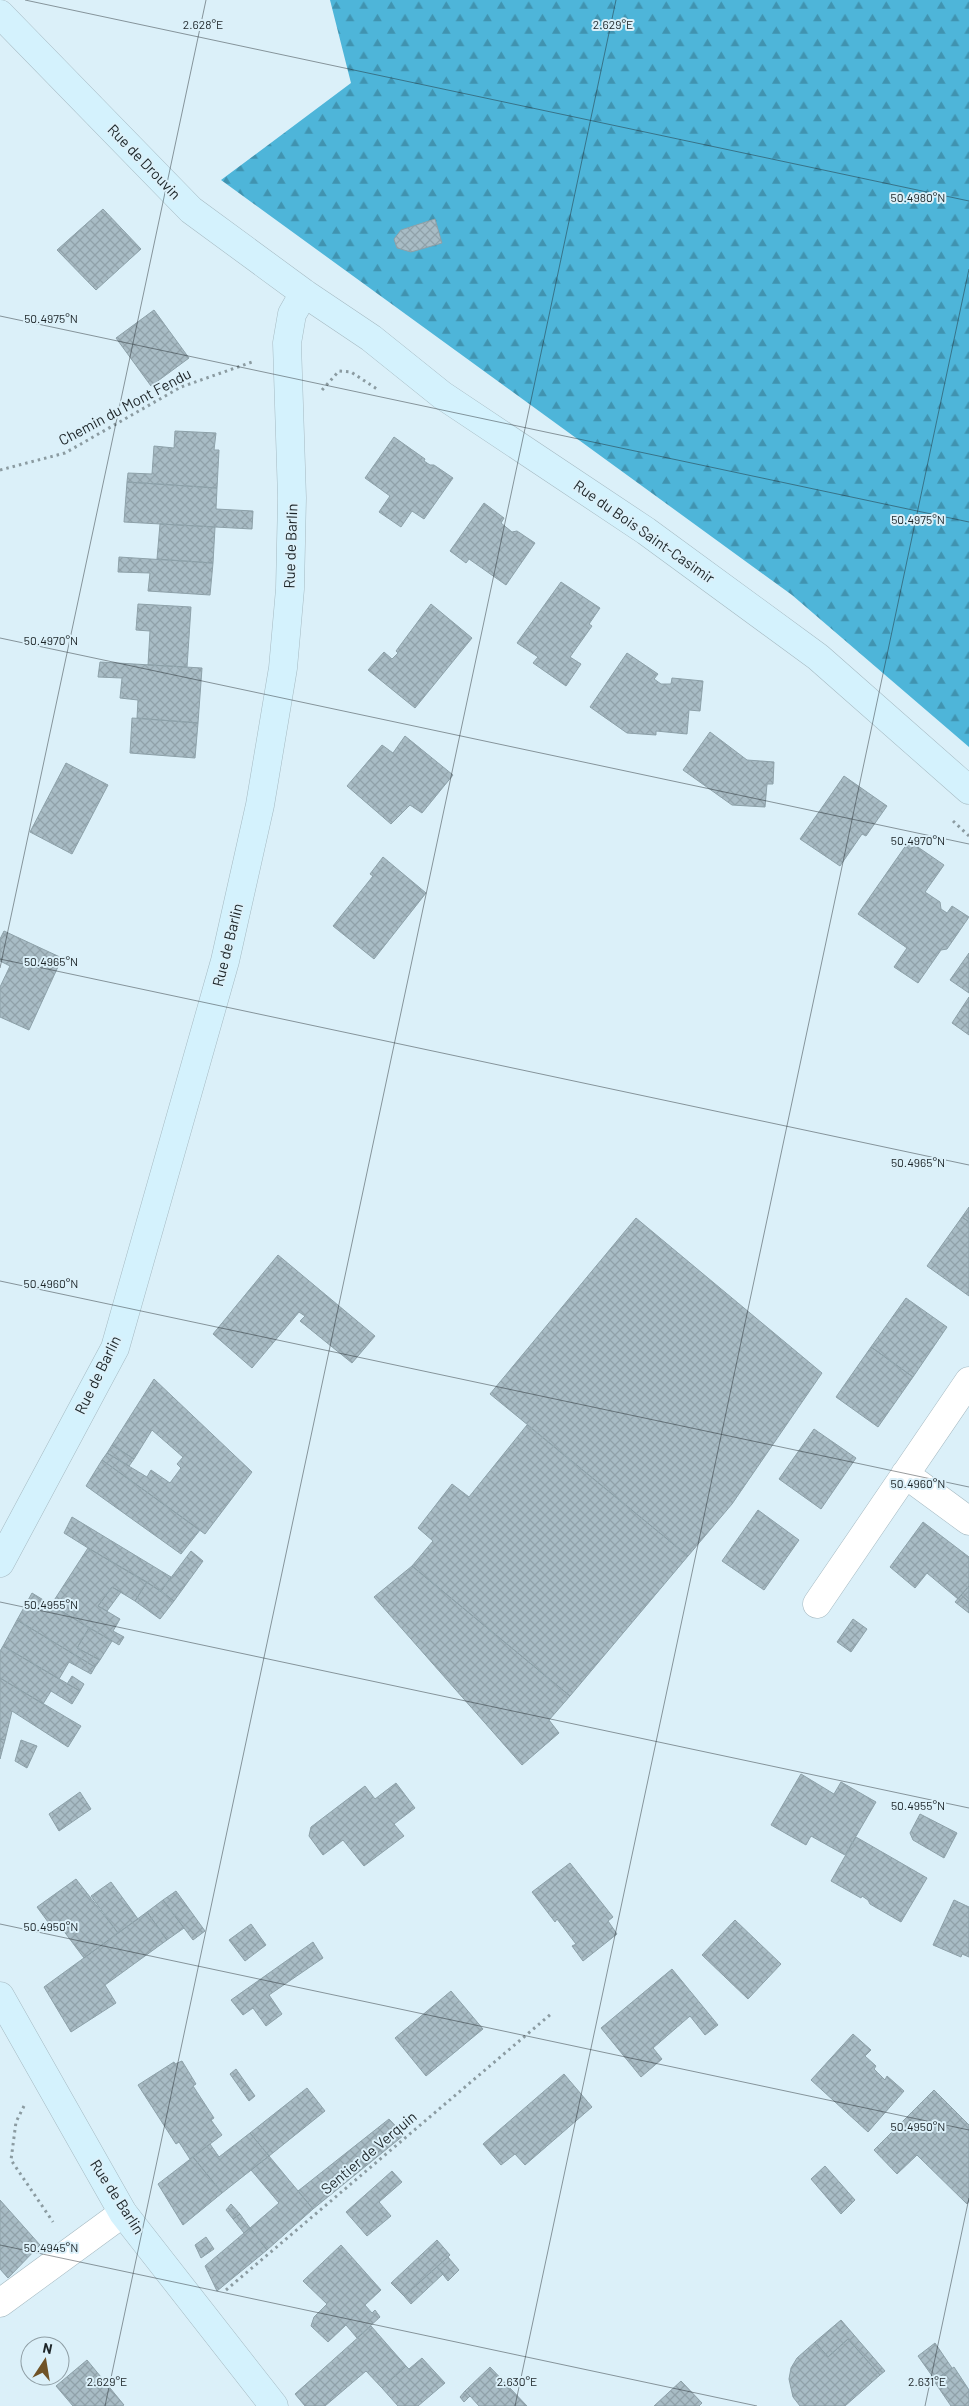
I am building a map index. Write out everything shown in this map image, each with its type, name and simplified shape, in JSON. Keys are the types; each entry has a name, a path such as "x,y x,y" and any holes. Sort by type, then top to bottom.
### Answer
{"street":[{"name":"Rue de Drouvin","path":"0,14 192,210 304,292"},
{"name":"Rue de Barlin","path":"0,1563 115,1348 225,961 260,805 283,668 290,589 292,498 287,343 292,314 304,292"},
{"name":"Rue du Bois Saint-Casimir","path":"304,292 371,338 442,395 646,531 818,657 969,790"},
{"path":"817,1604 969,1381"},
{"path":"905,1474 969,1521"},
{"name":"Rue de Barlin","path":"0,1996 42,2073 124,2213 274,2406"},
{"path":"0,2303 124,2213"}],"path":[{"name":"Chemin du Mont Fendu","path":"0,470 65,453 181,387 258,360 288,363"},
{"path":"289,397 317,396 339,371 351,372 384,393"},
{"path":"947,816 969,836"},
{"name":"Sentier de Verquin","path":"201,2310 551,2014"},
{"path":"42,2073 16,2122 11,2160 72,2250"}],"green space":[{"path":"330,0 969,0 969,747 792,595 221,180 351,83"}],"building":[{"path":"103,209 141,249 96,290 57,250"},
{"path":"435,219 442,243 411,252 397,248 394,239 401,230"},
{"path":"154,310 189,358 151,386 116,338"},
{"path":"175,431 216,433 214,450 219,450 217,488 127,482 128,473 152,474 154,446 174,448"},
{"path":"394,437 425,459 424,461 434,465 453,478 424,519 412,511 401,527 379,512 390,496 365,478"},
{"path":"127,482 217,488 216,509 253,511 252,529 124,522"},
{"path":"484,503 504,518 501,523 512,532 517,531 535,543 506,585 469,559 466,563 450,551"},
{"path":"160,524 215,527 213,563 157,559"},
{"path":"119,557 213,563 210,595 148,591 150,573 118,572"},
{"path":"561,582 600,608 589,624 592,626 570,657 581,664 566,686 533,663 538,657 517,643"},
{"path":"138,604 191,607 187,667 148,665 150,631 136,630"},
{"path":"431,604 472,638 415,708 368,670 384,652 392,659 398,653 396,651"},
{"path":"627,653 658,674 654,679 661,684 671,684 672,678 703,681 700,711 689,710 687,734 656,731 656,735 627,733 590,707"},
{"path":"100,662 202,668 198,723 137,718 138,700 120,698 122,678 98,677"},
{"path":"132,718 198,723 195,758 130,753"},
{"path":"710,732 747,760 774,762 773,784 767,784 765,807 732,805 683,770"},
{"path":"405,736 453,775 422,813 410,805 391,824 347,786 382,745 393,753"},
{"path":"66,763 108,785 72,854 30,832"},
{"path":"844,776 887,806 866,836 862,834 840,866 800,839"},
{"path":"909,841 944,865 925,892 940,902 941,909 947,913 952,906 969,917 947,949 941,950 918,983 894,967 907,948 858,914"},
{"path":"383,857 426,893 374,959 333,926 373,876 370,874"},
{"path":"4,931 62,958 29,1030 0,1017 0,987 10,966 0,961 0,939"},
{"path":"969,953 969,993 950,980"},
{"path":"969,997 969,1035 952,1023"},
{"path":"969,1207 969,1222 962,1217"},
{"path":"962,1217 969,1222 969,1296 927,1266"},
{"path":"636,1218 822,1373 732,1504 688,1556 490,1394"},
{"path":"278,1255 375,1336 352,1363 300,1321 305,1316 299,1312 252,1368 213,1334"},
{"path":"906,1298 947,1327 913,1377 871,1347"},
{"path":"871,1347 913,1377 878,1427 836,1397"},
{"path":"154,1379 252,1472 205,1534 102,1460 107,1453 147,1477 151,1470 170,1483 181,1468 177,1464 183,1457 152,1430 134,1459 112,1445"},
{"path":"527,1425 688,1556 570,1696 412,1566 433,1541 418,1528 452,1484 469,1497"},
{"path":"814,1429 856,1458 821,1509 779,1479"},
{"path":"112,1445 134,1459 129,1466 107,1453"},
{"path":"102,1460 200,1530 181,1554 86,1486"},
{"path":"758,1510 799,1540 764,1590 722,1561"},
{"path":"72,1517 171,1577 161,1591 88,1548 64,1533"},
{"path":"923,1522 969,1557 969,1586 958,1599 927,1573 915,1588 890,1567"},
{"path":"88,1548 147,1582 135,1601 112,1587 98,1606 120,1619 113,1631 124,1637 119,1645 51,1605"},
{"path":"191,1551 203,1561 174,1601 161,1591"},
{"path":"412,1566 570,1696 549,1720 559,1733 522,1765 374,1597"},
{"path":"147,1582 174,1601 160,1619 135,1601"},
{"path":"969,1586 969,1602 961,1595"},
{"path":"112,1587 121,1592 107,1611 98,1606"},
{"path":"32,1593 89,1628 77,1648 100,1660 95,1667 17,1620"},
{"path":"961,1595 969,1602 969,1613 955,1602"},
{"path":"853,1619 867,1629 851,1652 837,1642"},
{"path":"17,1620 95,1667 91,1674 69,1662 59,1679 3,1646"},
{"path":"89,1628 112,1641 100,1660 77,1648"},
{"path":"3,1646 80,1691 72,1704 51,1691 43,1704 0,1678 0,1651"},
{"path":"72,1676 84,1684 80,1691 67,1684"},
{"path":"0,1678 81,1726 68,1747 12,1711 5,1740 0,1739"},
{"path":"0,1739 5,1740 0,1759"},
{"path":"21,1740 37,1746 27,1768 15,1761"},
{"path":"801,1774 834,1794 841,1782 876,1802 845,1855 811,1836 806,1845 771,1825"},
{"path":"396,1783 415,1808 394,1824 404,1836 364,1866 343,1840 323,1855 309,1836 311,1827 365,1786 375,1799"},
{"path":"80,1792 91,1809 59,1831 49,1814"},
{"path":"920,1814 957,1833 944,1858 913,1840 910,1833"},
{"path":"856,1837 927,1878 901,1922 870,1904 862,1896 861,1898 831,1881"},
{"path":"570,1863 613,1917 608,1921 617,1934 583,1961 572,1946 576,1944 557,1919 555,1922 532,1892"},
{"path":"76,1879 118,1933 84,1958 57,1922 51,1926 37,1907"},
{"path":"111,1882 138,1919 118,1933 91,1896"},
{"path":"176,1891 205,1931 193,1940 163,1900"},
{"path":"163,1900 184,1928 167,1940 147,1912"},
{"path":"954,1900 969,1907 969,1957 962,1954 961,1957 933,1945"},
{"path":"147,1912 167,1940 105,1985 116,2003 71,2032 44,1987"},
{"path":"735,1920 781,1964 748,1999 702,1955"},
{"path":"251,1924 266,1945 245,1961 229,1940"},
{"path":"313,1942 323,1958 269,1995 282,2014 266,2026 253,2008 243,2015 231,2000"},
{"path":"672,1969 718,2025 705,2035 690,2016 653,2048 662,2059 641,2077 601,2028"},
{"path":"451,1991 483,2029 426,2076 395,2038"},
{"path":"853,2034 871,2050 865,2056 876,2066 874,2069 885,2080 887,2076 904,2091 868,2132 811,2080"},
{"path":"182,2061 196,2084 193,2086 214,2118 211,2120 222,2135 190,2159 179,2142 176,2144 138,2085 174,2062 175,2064"},
{"path":"236,2069 255,2096 249,2101 230,2074"},
{"path":"564,2074 592,2107 525,2165 515,2154 501,2165 483,2144"},
{"path":"307,2088 325,2111 269,2156 250,2133"},
{"path":"934,2090 969,2125 969,2201 967,2204 917,2155 897,2174 874,2150"},
{"path":"389,2119 404,2135 313,2209 298,2191"},
{"path":"250,2133 269,2156 222,2193 193,2157 210,2144 219,2157"},
{"path":"269,2156 313,2209 267,2250 250,2228 279,2203 251,2170"},
{"path":"193,2157 222,2193 183,2225 158,2184"},
{"path":"825,2166 855,2200 841,2214 811,2179"},
{"path":"392,2171 402,2182 379,2202 391,2216 367,2236 346,2212"},
{"path":"0,2200 40,2245 8,2278 0,2269"},
{"path":"231,2204 240,2214 233,2219 226,2210"},
{"path":"240,2214 250,2228 244,2233 233,2219"},
{"path":"250,2228 267,2250 217,2291 205,2266"},
{"path":"206,2237 214,2249 201,2258 195,2245"},
{"path":"437,2240 450,2255 404,2296 391,2283"},
{"path":"341,2245 381,2290 365,2305 372,2313 375,2310 380,2317 357,2338 346,2325 328,2342 311,2326 314,2317 327,2304 303,2281"},
{"path":"448,2257 459,2270 448,2281 437,2267"},
{"path":"437,2267 443,2274 411,2304 404,2296"},
{"path":"841,2320 885,2371 880,2375 848,2339 828,2357 815,2342"},
{"path":"371,2326 406,2366 382,2388 366,2371 325,2406 305,2406 295,2394"},
{"path":"848,2339 880,2375 845,2406 800,2406 793,2397 789,2379 791,2368 797,2358 815,2342 828,2357"},
{"path":"935,2343 952,2368 935,2380 918,2356"},
{"path":"422,2358 445,2383 418,2406 398,2406 382,2388 406,2366 409,2369"},
{"path":"87,2360 124,2405 73,2406 56,2386 70,2386 70,2374"},
{"path":"490,2367 527,2406 479,2406 465,2391"},
{"path":"954,2367 969,2390 969,2406 951,2406 934,2381"},
{"path":"681,2381 702,2403 699,2406 654,2406"},
{"path":"465,2391 470,2396 464,2402 460,2397"}]}
